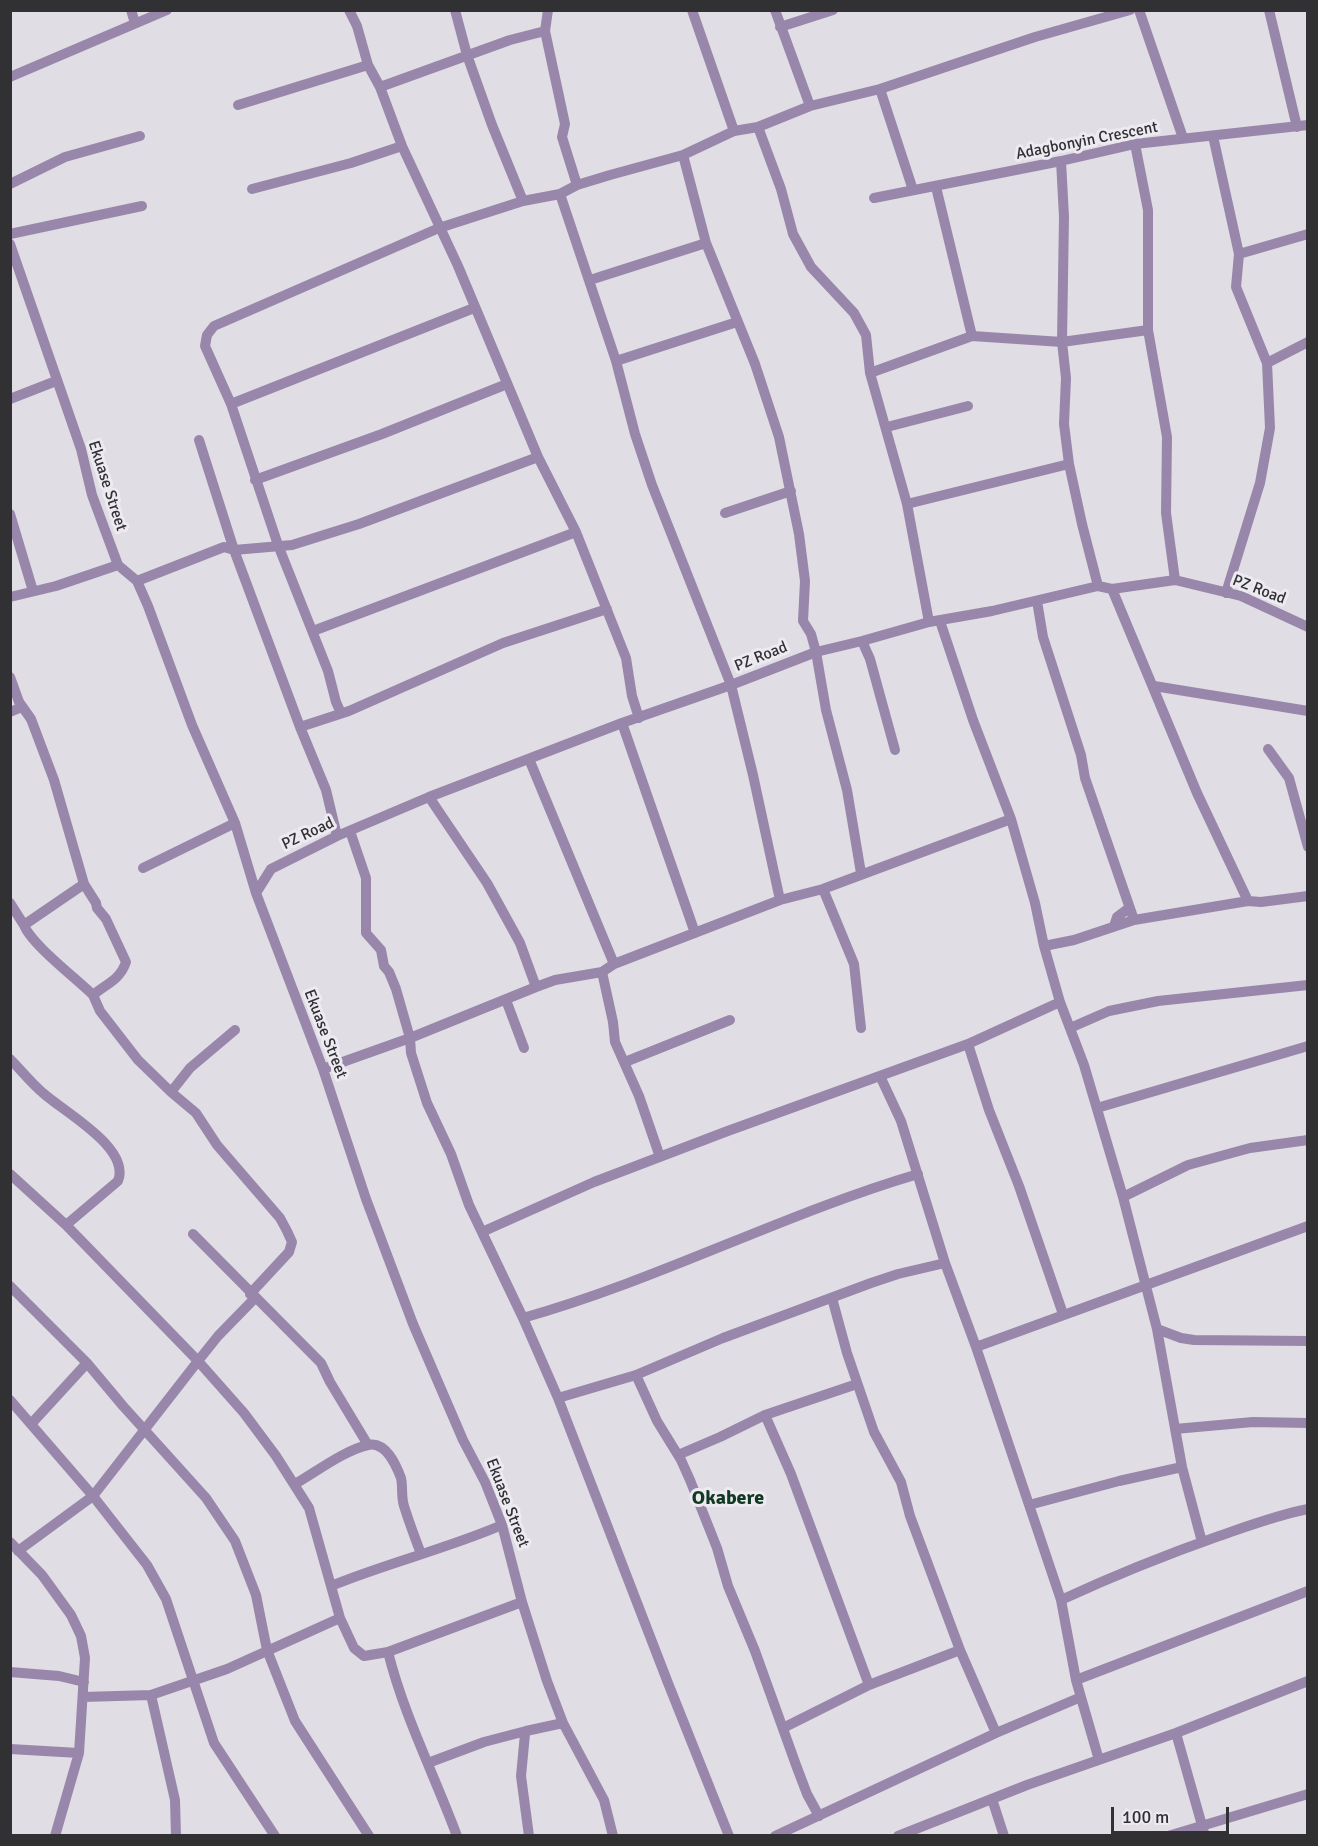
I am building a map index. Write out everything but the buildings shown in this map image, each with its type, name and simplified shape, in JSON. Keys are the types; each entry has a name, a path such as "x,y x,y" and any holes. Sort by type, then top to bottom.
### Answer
{"street":[{"path":"131,10 135,23"},
{"path":"10,77 167,10"},
{"path":"349,10 357,26 368,65 380,87 402,146 458,266 538,457 576,532 626,658 632,696 639,718"},
{"path":"455,10 467,55 523,201"},
{"path":"548,10 545,31 565,124 562,137 577,185"},
{"path":"692,10 734,131"},
{"path":"775,10 810,106"},
{"path":"780,27 833,10"},
{"path":"341,713 313,631 278,545 231,404 204,346 207,335 214,326 439,228 523,201 560,194 577,185 683,155 734,131 758,127 810,106 880,88 1035,37 1130,10"},
{"path":"1139,10 1183,138"},
{"path":"1269,10 1302,126"},
{"path":"380,87 510,40 545,31"},
{"path":"238,105 368,65"},
{"path":"880,88 913,190"},
{"name":"Adagbonyin Crescent","path":"874,198 1136,144 1302,126"},
{"path":"758,127 781,189 793,234 811,267 854,313 866,335 870,373 907,504 934,621 1011,819 1060,1002 1097,1108 1123,1197 1147,1284 1182,1467 1202,1542"},
{"path":"10,184 65,157 140,136"},
{"path":"1213,136 1239,254 1236,287 1267,363 1270,428 1260,483 1226,593"},
{"path":"1136,144 1148,210 1148,330 1167,437 1167,513 1175,580"},
{"path":"252,189 351,163 402,146"},
{"path":"683,155 706,243 723,280 737,322 755,364 779,437 791,490 805,581 803,621 811,634 816,652 826,710 847,790 861,873"},
{"path":"1061,161 1064,217 1062,342 1066,378 1064,424 1082,524 1098,586"},
{"path":"936,187 972,336"},
{"path":"560,194 616,361 635,434 652,486 730,685 753,775 780,900"},
{"path":"10,234 142,206"},
{"path":"1239,254 1308,234"},
{"path":"590,280 706,243"},
{"name":"Ekuase Street","path":"10,244 81,449 92,495 118,565 137,581 192,725 235,823 256,893 323,1069 366,1199 413,1324 463,1440 486,1482 502,1525 522,1602 547,1681 563,1723 604,1800 613,1836"},
{"path":"231,404 474,308"},
{"path":"616,361 737,322"},
{"path":"870,373 972,336 1062,342 1148,330"},
{"path":"1267,363 1308,342"},
{"path":"10,399 56,381"},
{"path":"255,480 382,434 507,384"},
{"path":"887,427 968,406"},
{"path":"199,440 234,550 326,790 337,836"},
{"path":"137,581 224,547 234,550 292,544 359,524 538,457"},
{"path":"907,504 1070,464"},
{"path":"725,513 791,490"},
{"path":"10,514 33,591"},
{"path":"313,631 576,532"},
{"path":"10,597 56,586 118,565"},
{"name":"PZ Road","path":"256,893 271,869 337,836 429,797 816,652 934,621 1037,601 1098,586 1112,589 1175,580 1241,596 1308,627"},
{"path":"1112,589 1197,794 1248,901"},
{"path":"1037,601 1043,638 1081,755 1085,778 1134,920"},
{"path":"300,727 341,713 503,644 607,609"},
{"path":"862,641 870,659 895,750"},
{"path":"10,677 22,707 31,719 54,780 84,884 96,903 96,908 106,919 126,962 114,981 93,995"},
{"path":"1154,686 1308,711"},
{"path":"10,712 22,707"},
{"path":"622,723 695,933"},
{"path":"1268,749 1289,778 1308,847"},
{"path":"529,759 614,964"},
{"path":"429,797 487,883 520,943 536,987"},
{"path":"323,1069 410,1038 555,980 602,972 614,964 780,900 823,889 1011,819"},
{"path":"143,868 235,823"},
{"path":"350,831 366,878 366,933 381,950 384,966 396,989 410,1038 411,1053 428,1103 451,1154 469,1204 558,1398 729,1836"},
{"path":"24,925 84,884"},
{"path":"823,889 854,964 861,1028"},
{"path":"1044,946 1074,940 1134,920 1248,901 1261,902 1308,896"},
{"path":"10,903 26,931 93,995 100,1011 138,1060 196,1113 217,1145 280,1218 292,1242 289,1252 144,1428 93,1496 18,1551"},
{"path":"1114,926 1117,917 1129,908"},
{"path":"602,972 614,1022 615,1042 639,1096 660,1157"},
{"path":"1070,1028 1109,1011 1158,1001 1308,985"},
{"path":"506,999 524,1048"},
{"path":"482,1232 594,1182 968,1044 1060,1002"},
{"path":"625,1062 730,1020"},
{"path":"171,1092 190,1068 235,1030"},
{"path":"968,1044 989,1110 1019,1186 1063,1314"},
{"path":"1097,1108 1308,1046"},
{"path":"10,1059 40,1091 98,1136 112,1150 120,1167 118,1181 66,1225"},
{"path":"880,1076 901,1121 945,1263 976,1347 1061,1600 1076,1680 1099,1760"},
{"path":"1123,1197 1188,1166 1250,1148 1308,1140"},
{"path":"10,1174 66,1225 198,1361 244,1413 295,1484 313,1518 340,1618 354,1648 364,1656 388,1652 522,1602"},
{"path":"523,1318 627,1282 858,1192 918,1174"},
{"path":"976,1347 1308,1226"},
{"path":"193,1234 321,1363 368,1445"},
{"path":"558,1398 636,1375 723,1338 898,1274 945,1263"},
{"path":"13,1292 87,1363 206,1498 236,1541 256,1595 267,1650 295,1721 369,1836"},
{"path":"832,1298 857,1384 874,1432 901,1482 910,1516 960,1650 996,1733"},
{"path":"1157,1329 1194,1340 1308,1341"},
{"path":"32,1423 87,1363"},
{"path":"636,1375 657,1421 678,1455 717,1548 728,1586 755,1652 807,1794 819,1816"},
{"path":"678,1455 765,1415 857,1384"},
{"path":"10,1400 93,1496 147,1565 165,1599 214,1743 275,1836"},
{"path":"765,1415 791,1474 869,1685"},
{"path":"1175,1429 1253,1422 1308,1423"},
{"path":"295,1484 344,1456 368,1445 376,1444 390,1455 401,1480 403,1503 421,1554"},
{"path":"1029,1505 1182,1467"},
{"path":"1061,1600 1119,1573 1202,1542 1280,1515 1308,1509"},
{"path":"331,1586 367,1571 462,1542 502,1525"},
{"path":"10,1542 42,1575 71,1615 81,1636 85,1658 79,1753 55,1836"},
{"path":"1076,1680 1308,1591"},
{"path":"83,1697 151,1695 227,1669 340,1618"},
{"path":"783,1728 869,1685 960,1650"},
{"path":"388,1652 411,1725 457,1836"},
{"path":"10,1672 59,1676 84,1682"},
{"path":"898,1836 1027,1785 1176,1733 1308,1681"},
{"path":"151,1695 175,1800 176,1836"},
{"path":"775,1836 996,1733 1081,1697"},
{"path":"428,1762 484,1742 563,1723"},
{"path":"526,1731 521,1776 529,1836"},
{"path":"1176,1733 1203,1830"},
{"path":"10,1749 79,1753"},
{"path":"1168,1836 1203,1830 1308,1794"},
{"path":"992,1799 1004,1836"}],"district":[{"name":"Okabere","path":"728,1499"}]}
